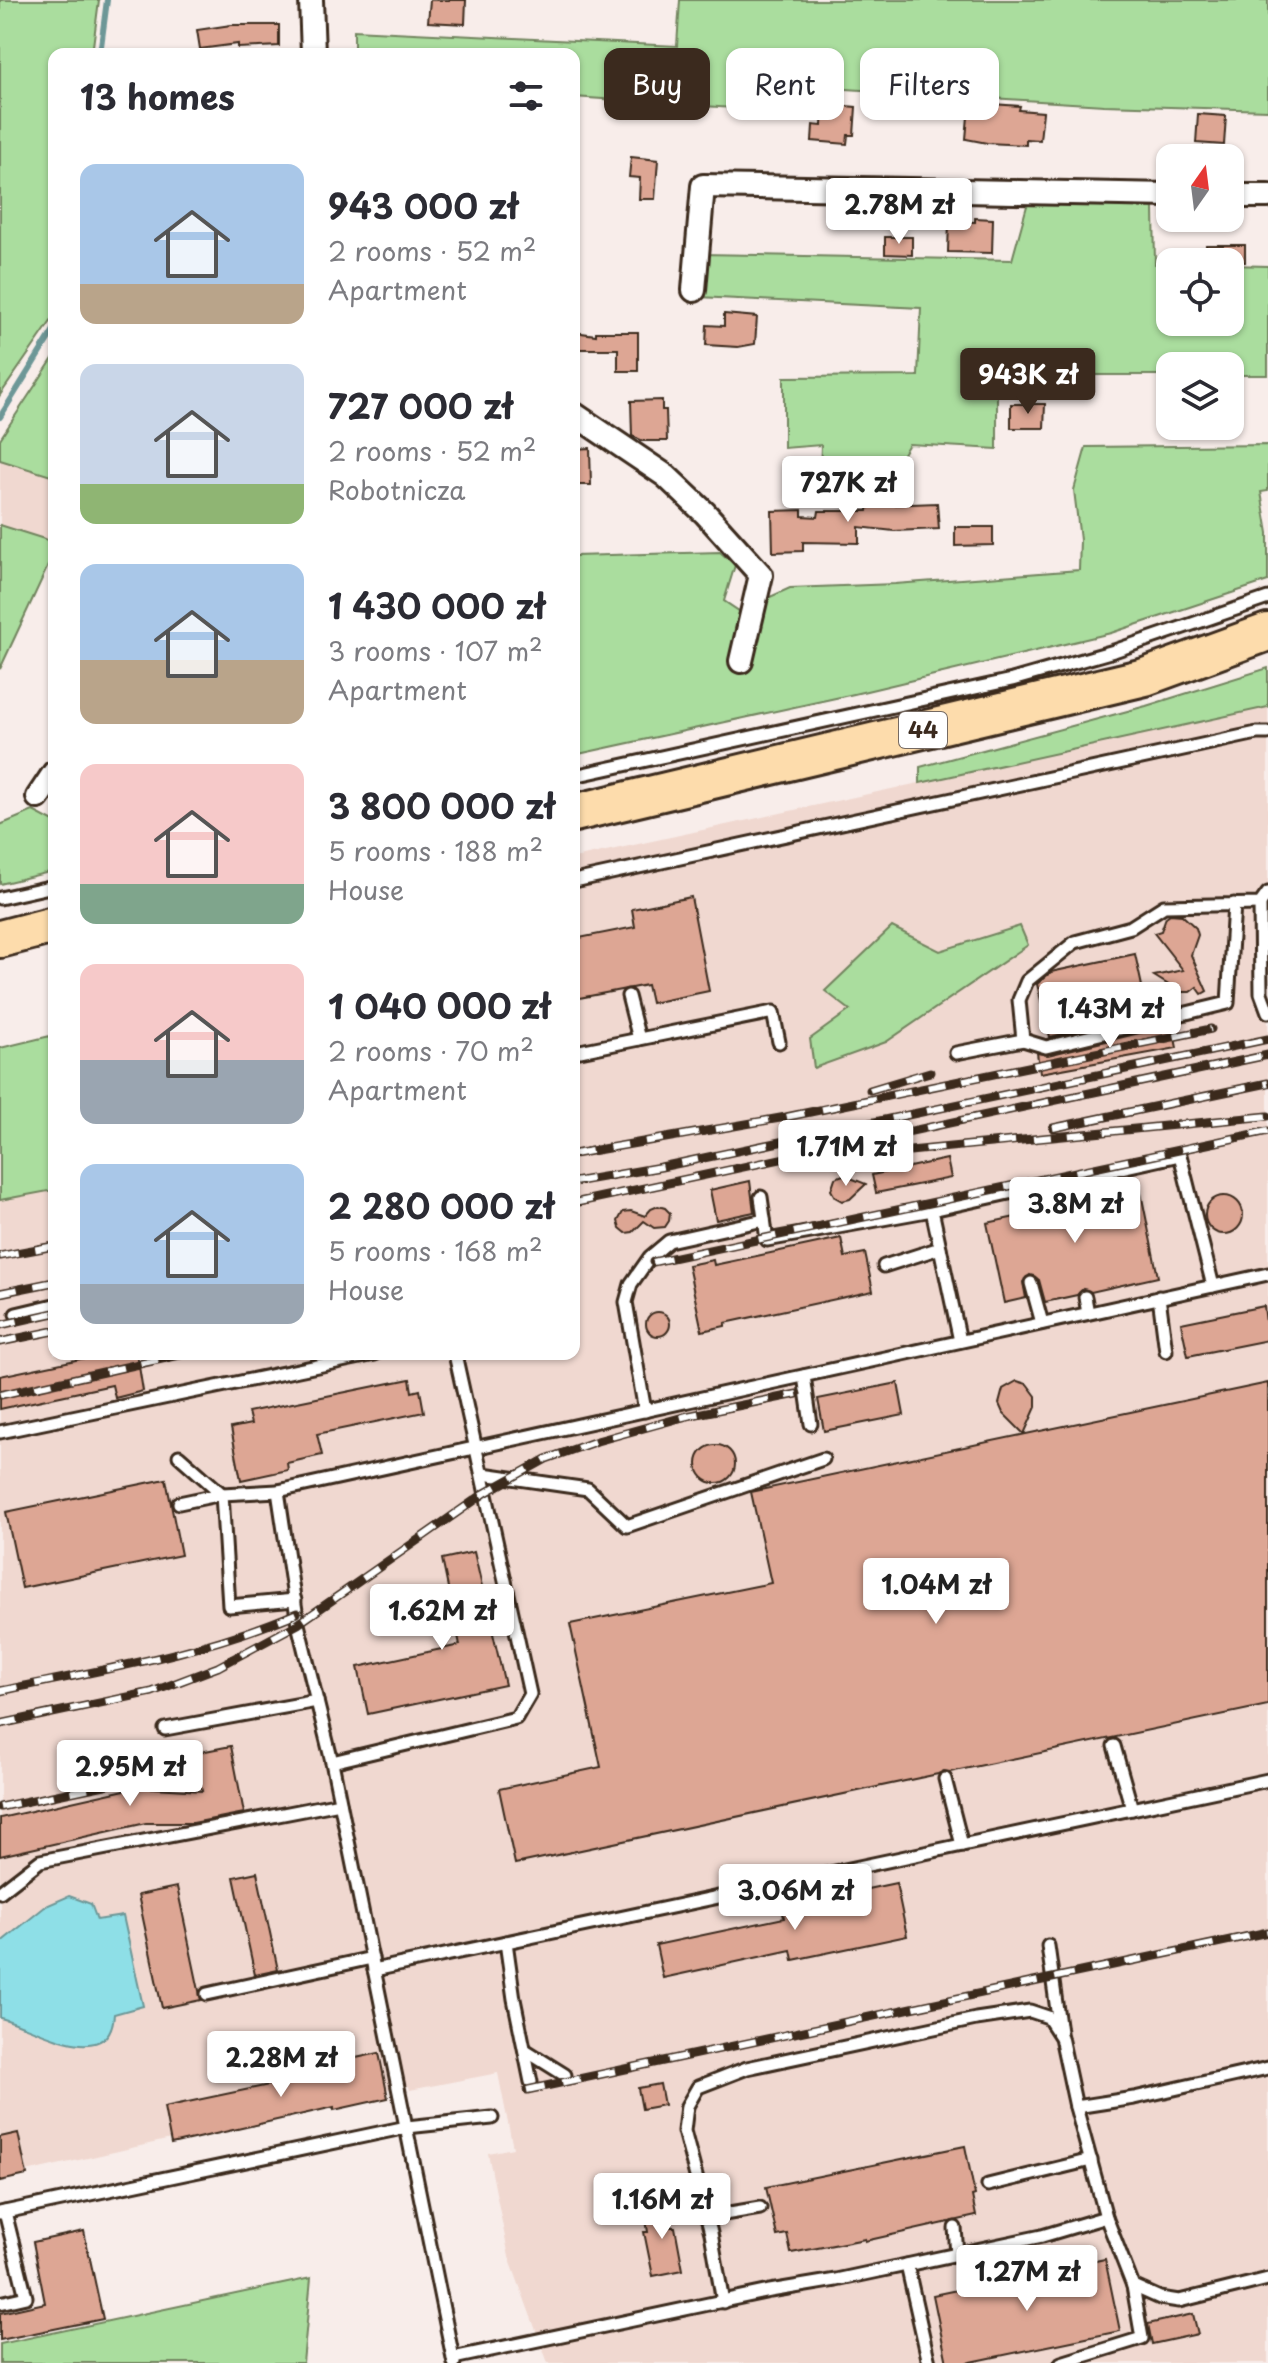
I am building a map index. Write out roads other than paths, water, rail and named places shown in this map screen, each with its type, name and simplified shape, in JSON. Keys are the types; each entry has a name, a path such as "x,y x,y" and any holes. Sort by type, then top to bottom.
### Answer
{"main road":[{"name":"44","path":"580,812 1145,677 1268,632"},
{"path":"0,939 48,927"}],"street":[{"path":"311,0 313,48"},
{"path":"694,290 703,186 1156,195"},
{"path":"1244,196 1268,196"},
{"path":"580,418 666,476 705,513 761,575 741,661"},
{"path":"38,797 48,782"}],"lane":[{"path":"580,775 1012,680 1114,651 1268,598"},
{"path":"580,880 1268,733"},
{"path":"0,898 48,887"},
{"path":"1268,893 1260,904 1261,993 1268,1012"},
{"path":"956,1053 1023,1040 1046,1047 1228,1003 1234,904"},
{"path":"1023,1040 1019,1000 1027,981 1075,942 1131,927 1164,906 1260,904"},
{"path":"628,996 639,1039"},
{"path":"580,1051 773,1012 779,1042"},
{"path":"761,1197 767,1240 932,1210 1180,1155 1213,1286"},
{"path":"932,1210 960,1341"},
{"path":"645,1411 626,1302 631,1284 650,1257 669,1241 764,1220"},
{"path":"884,1266 940,1248"},
{"path":"179,1503 222,1494 278,1491 1268,1274"},
{"path":"1031,1283 1042,1323"},
{"path":"1122,1290 1127,1304"},
{"path":"1085,1297 1088,1313"},
{"path":"1159,1297 1166,1351"},
{"path":"16,1314 48,1306"},
{"path":"0,1432 318,1360"},
{"path":"332,1762 516,1718 530,1694 456,1360"},
{"path":"804,1376 811,1424"},
{"path":"179,1456 222,1494 229,1606 295,1600"},
{"path":"483,1474 588,1489 627,1526 823,1459"},
{"path":"278,1491 295,1600 332,1762 454,2360 1042,2236 1106,2217"},
{"path":"165,1729 317,1701"},
{"path":"1114,1746 1132,1809"},
{"path":"945,1779 962,1845"},
{"path":"793,1881 1268,1780"},
{"path":"0,1892 40,1861 340,1803"},
{"path":"207,1994 506,1942 780,1884"},
{"path":"506,1942 531,2082"},
{"path":"1048,1946 1061,2037 1076,2107 1106,2217 1133,2286 1142,2338 1061,2363"},
{"path":"723,2302 684,2131 687,2106 698,2087 747,2068 976,2019 1030,2011 1048,2017 1061,2037"},
{"path":"525,2050 565,2075"},
{"path":"1076,2107 1134,2098 1268,2068"},
{"path":"0,2303 26,2297 2,2212 407,2127 492,2118"},
{"path":"988,2185 1091,2160"},
{"path":"644,2199 699,2190"},
{"path":"706,2217 760,2208"},
{"path":"955,2228 957,2254"},
{"path":"907,2265 929,2363"},
{"path":"1133,2286 1160,2298 1179,2301 1268,2279"}],"water":[{"path":"69,1896 91,1904 97,1920 123,1916 143,2006 114,2014 109,2032 99,2041 85,2044 68,2042 0,2018 0,1943 46,1906"}],"waterway":[{"path":"101,48 107,0"},
{"path":"0,417 48,340"}],"railway":[{"path":"580,1153 786,1117 1211,1029"},
{"path":"580,1181 661,1167 1268,1039"},
{"path":"580,1202 1268,1055"},
{"path":"870,1090 930,1072"},
{"path":"1053,1128 1268,1083"},
{"path":"818,1160 1268,1116"},
{"path":"653,1262 1268,1131"},
{"path":"0,1256 48,1247"},
{"path":"0,1293 48,1283"},
{"path":"0,1325 48,1314"},
{"path":"0,1342 48,1332"},
{"path":"0,1395 157,1360"},
{"path":"0,1724 152,1692 218,1667 298,1624 485,1493 546,1459 687,1416 797,1394"},
{"path":"0,1691 188,1650 225,1640 297,1613"},
{"path":"0,1807 157,1774"},
{"path":"527,2090 1268,1932"}]}
